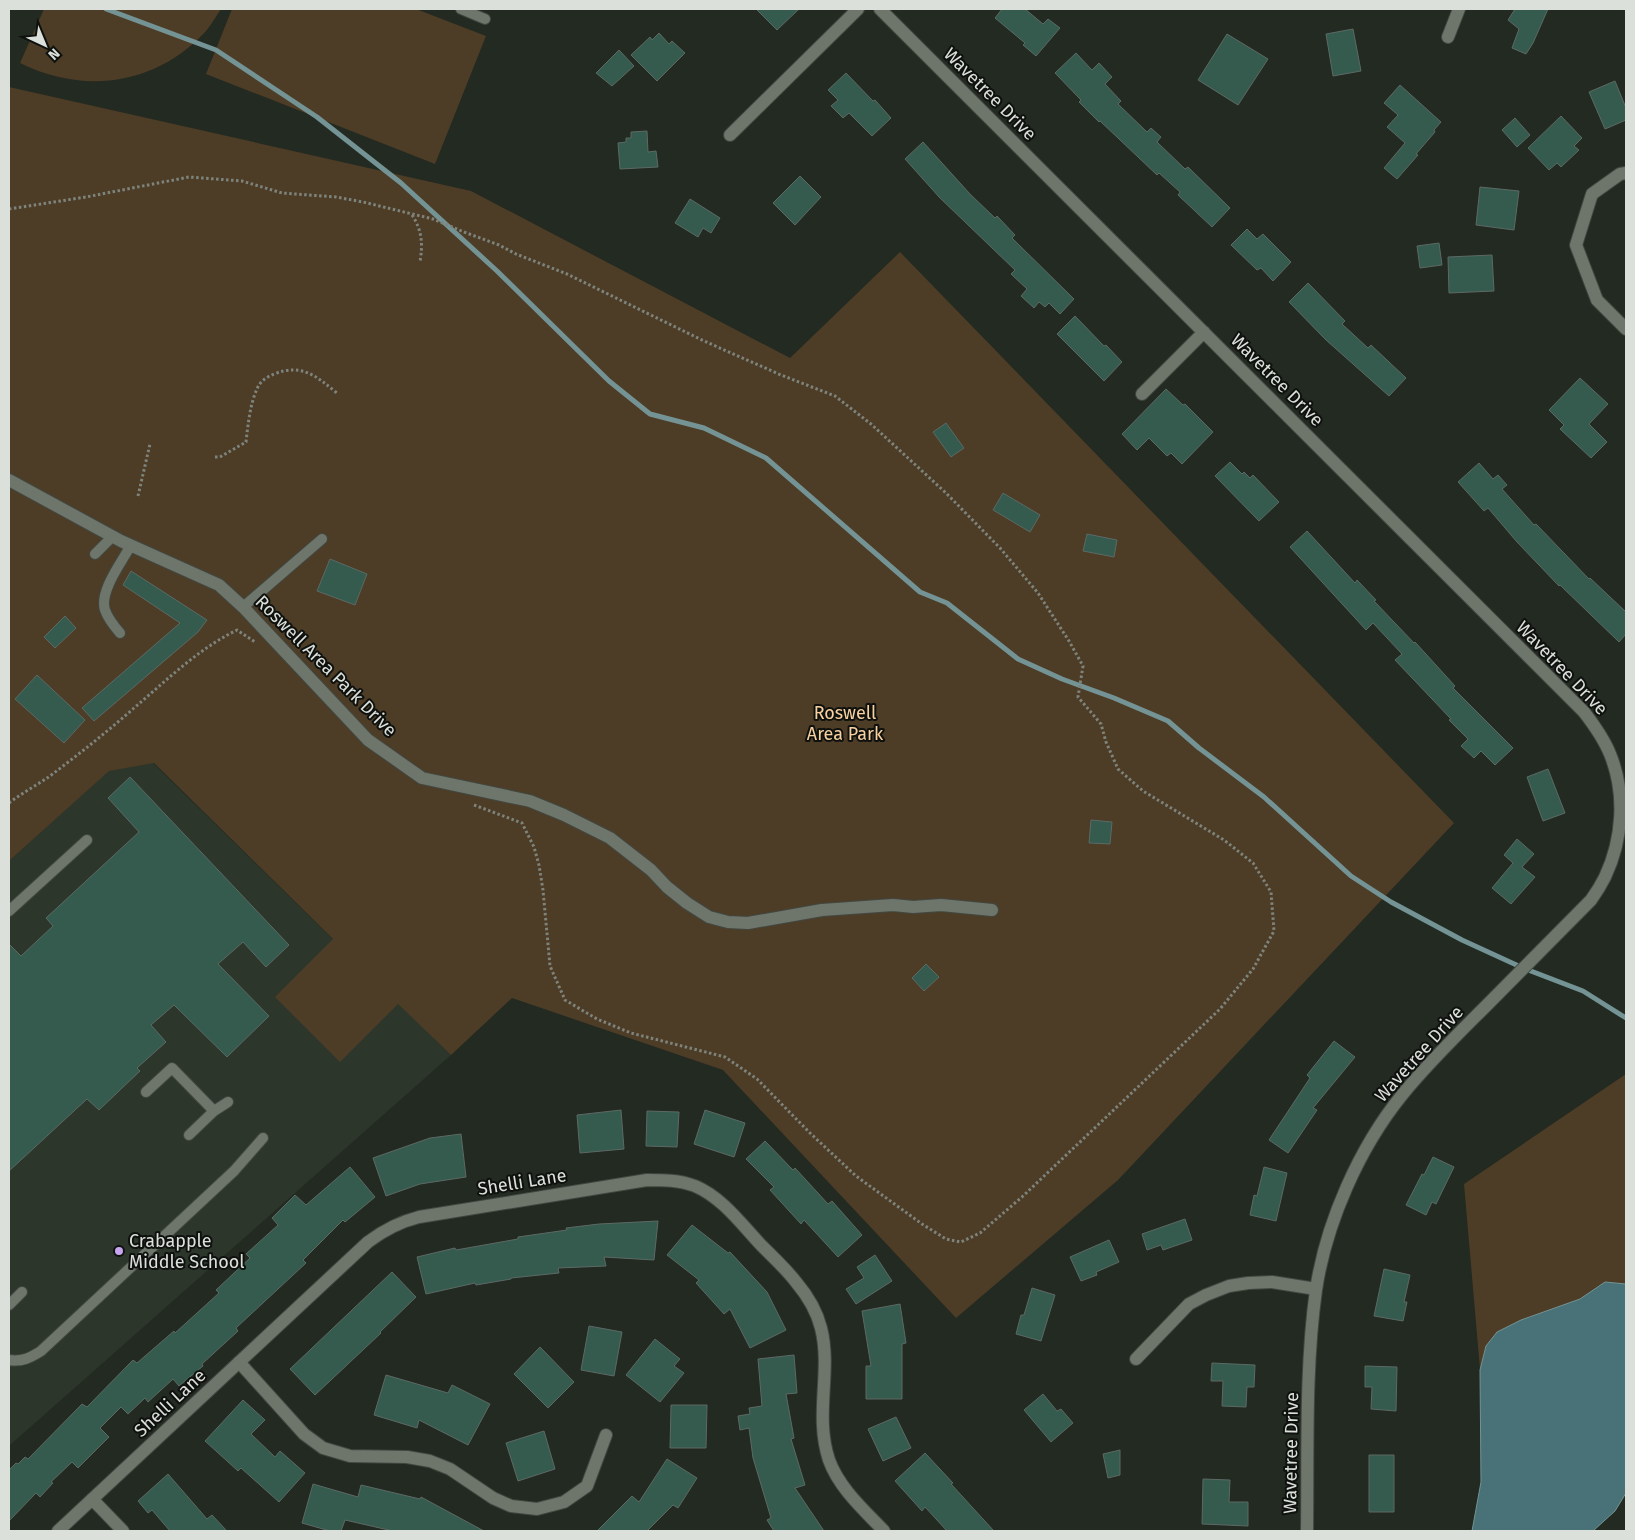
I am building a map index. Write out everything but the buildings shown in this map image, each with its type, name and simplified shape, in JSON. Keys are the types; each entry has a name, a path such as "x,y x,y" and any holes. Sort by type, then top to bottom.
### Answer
{"street":[{"path":"730,135 858,9"},
{"name":"Wavetree Drive","path":"880,9 1584,712 1598,730 1610,754 1618,779 1623,803 1620,828 1614,854 1605,878 1591,900 1428,1064 1401,1096 1379,1128 1356,1168 1341,1202 1326,1246 1316,1289 1310,1351 1307,1531"},
{"path":"1448,37 1459,9"},
{"path":"1626,173 1620,174 1592,194 1576,244 1597,300 1626,329"},
{"path":"1142,394 1204,332"},
{"name":"Roswell Area Park Drive","path":"9,480 113,536 218,586 243,607 368,740 422,778 530,801 564,815 610,838 651,870 687,903 709,917 728,922 748,923 822,910 893,905 913,907 941,905 992,910"},
{"name":"Shelli Lane","path":"58,1531 368,1242 383,1231 400,1222 418,1217 646,1180 671,1180 694,1186 710,1194 725,1207 796,1282 813,1308 821,1328 825,1350 822,1416 824,1438 830,1461 842,1484 854,1500 884,1531"},
{"path":"1136,1359 1189,1304 1229,1286 1272,1282 1316,1289"},
{"path":"239,1362 304,1434 323,1448 350,1456 407,1457 430,1461 450,1469 493,1498 511,1506 537,1508 564,1502 586,1486 606,1435"},
{"path":"92,1499 123,1531"}],"lane":[{"path":"461,9 485,19"},
{"path":"95,554 113,536"},
{"path":"243,607 322,539"},
{"path":"120,633 108,617 104,609 103,600 105,591 131,545"},
{"path":"9,911 87,840"},
{"path":"146,1092 172,1068 214,1111"},
{"path":"189,1135 214,1111 228,1102"},
{"path":"9,1360 27,1359 41,1351 234,1171 263,1138"},
{"path":"9,1305 22,1292"}],"path":[{"path":"9,209 86,197 190,177 242,182 282,193 336,197 363,202 433,219 499,245 516,254 567,274 704,341 747,358 781,375 835,396 871,424 946,493 1000,548 1038,594 1083,666 1078,697 1100,724 1118,770 1143,791 1224,840 1253,863 1271,892 1274,931 1253,969 1220,1009 1022,1197 980,1233 961,1242 946,1239 922,1224 856,1176 757,1079 725,1057 631,1033 597,1019 565,1000 550,966 539,866 534,847 522,823"},
{"path":"411,214 418,224 422,238 420,262"},
{"path":"215,457 220,457 246,442 257,388 266,377 284,371 300,370 317,377 337,393"},
{"path":"138,496 150,444"},
{"path":"9,803 49,777 217,640 237,630"}],"shaded area":[{"name":"Crabapple Middle School","path":"153,763 451,1055 9,1446 9,861 109,770"}],"green space":[{"path":"44,9 221,9 206,31 187,49 165,63 142,73 119,79 94,81 69,79 44,73 20,63"},
{"path":"232,9 416,9 486,36 435,164 206,74"},
{"name":"Roswell Area Park","path":"9,87 471,191 790,358 900,252 1454,823 1118,1180 956,1318 723,1070 512,998 451,1055 398,1004 340,1062 275,997 333,939 154,763 109,771 9,861"},
{"path":"1626,1074 1626,1482 1494,1531 1464,1184"}],"water":[{"path":"1605,1282 1626,1284 1626,1493 1615,1511 1593,1531 1472,1531 1481,1482 1480,1370 1486,1346 1497,1332 1521,1320 1580,1299"}],"waterway":[{"path":"106,9 216,50 317,117 401,183 497,271 609,381 650,414 704,428 766,458 920,592 947,603 1018,659 1062,679 1168,721 1199,748 1264,797 1351,876 1391,902 1462,940 1523,968 1583,991 1626,1018"}],"place":[{"name":"Crabapple Middle School","path":"119,1251"}]}
